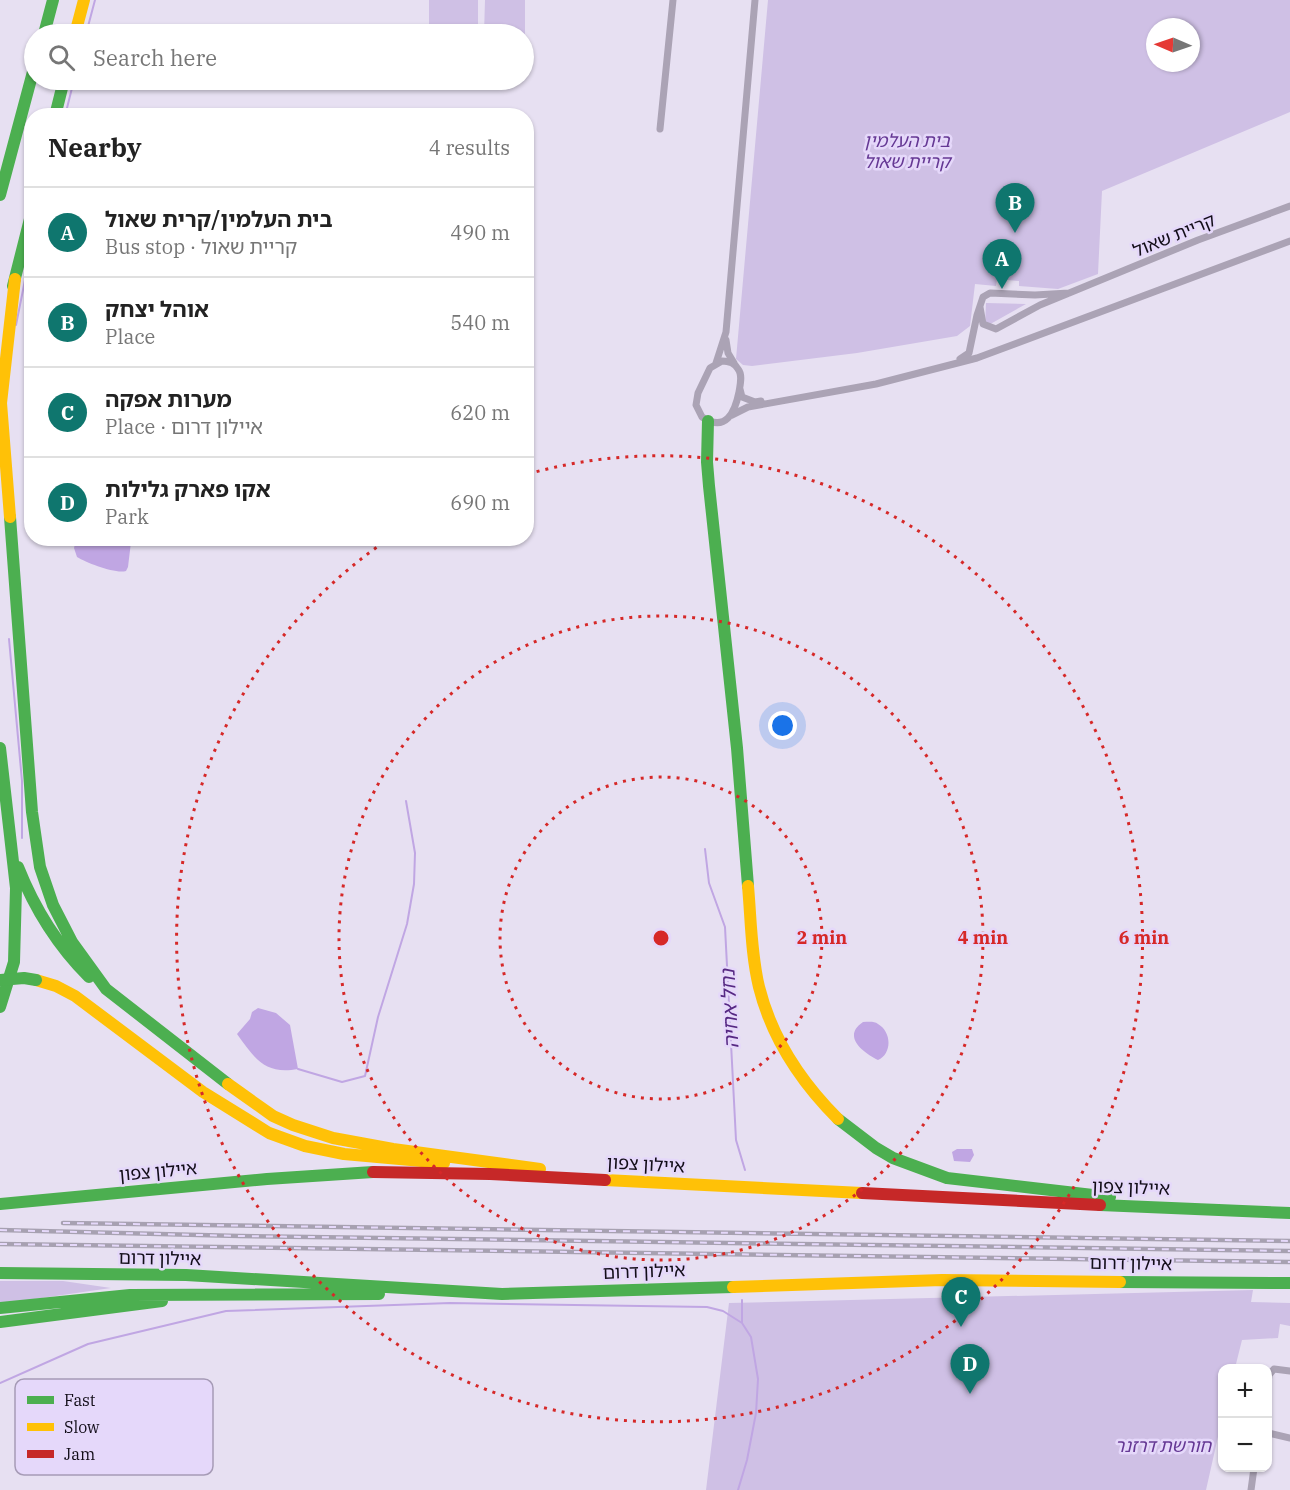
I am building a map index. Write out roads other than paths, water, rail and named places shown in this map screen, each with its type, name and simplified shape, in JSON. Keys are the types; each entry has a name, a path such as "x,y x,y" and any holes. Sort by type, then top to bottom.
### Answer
{"highway":[{"path":"47,24 53,0"},
{"path":"78,24 84,0"},
{"path":"0,195 28,90"},
{"path":"57,108 62,90"},
{"path":"0,345 24,243"},
{"path":"15,279 1,403 28,771 36,848 53,905 72,942 106,989 142,1018"},
{"path":"708,421 709,486 737,748 753,943 762,996 772,1026 791,1063 815,1096 844,1125 893,1158 929,1173 967,1182 1200,1208"},
{"path":"0,748 16,888 14,962 0,1007"},
{"path":"10,846 30,900 51,935 75,964 99,986 273,1116 303,1129 373,1146 540,1168"},
{"path":"0,980 24,978 56,986 75,996 190,1084 238,1116 284,1139 334,1153 385,1160 540,1168 831,1192"},
{"name":"איילון צפון","path":"0,1203 267,1179 381,1172 490,1174 1290,1213"},
{"name":"איילון דרום","path":"0,1273 186,1275 502,1294 942,1280 1290,1283"},
{"path":"0,1322 216,1294"},
{"path":"0,1308 130,1295 502,1294"}],"street":[{"path":"660,129 664,67 673,0"},
{"path":"735,366 728,352 726,332 755,0"},
{"name":"קריית שאול","path":"1069,293 1035,295 990,293 983,297 980,304 983,324 996,329 1040,305 1198,240 1290,206"},
{"path":"732,415 740,389 739,370 727,361 716,363 710,368 697,398 698,412 708,421 722,422 748,407 876,384 978,357 1290,242"},
{"path":"740,389 742,397 755,402 849,386 963,359 969,353 980,304"},
{"path":"716,363 726,332"},
{"path":"969,353 978,357"},
{"path":"1272,1371 1274,1369 1290,1371"},
{"path":"1272,1434 1290,1438"},
{"path":"1251,1490 1253,1472"}],"waterway":[{"path":"89,24 95,0"},
{"path":"67,108 72,90"},
{"path":"16,325 24,285"},
{"path":"9,639 22,781 22,838"},
{"path":"298,1069 342,1082 365,1076 378,1017 407,924 414,884 415,853 406,801"},
{"name":"נחל אחיה","path":"705,849 709,883 725,927 736,1140 745,1170"},
{"name":"נחל אחיה","path":"738,1490 747,1460 756,1413 758,1379 751,1337 742,1323 742,1300"},
{"path":"0,1383 88,1344 226,1311 450,1303 707,1307 723,1311 742,1323"}],"railway":[{"path":"63,1223 1290,1241"},
{"path":"0,1230 239,1236 1290,1251"},
{"path":"0,1244 1290,1262"}],"place":[{"name":"אוהל יצחק","path":"1015,233"},
{"name":"בית העלמין/קרית שאול","path":"1002,289"},
{"name":"מערות אפקה","path":"961,1327"},
{"name":"אקו פארק גלילות","path":"970,1394"}],"park label":[{"name":"בית העלמין קריית שאול","path":"907,150"},
{"name":"חורשת דרזנר","path":"1163,1445"}]}
